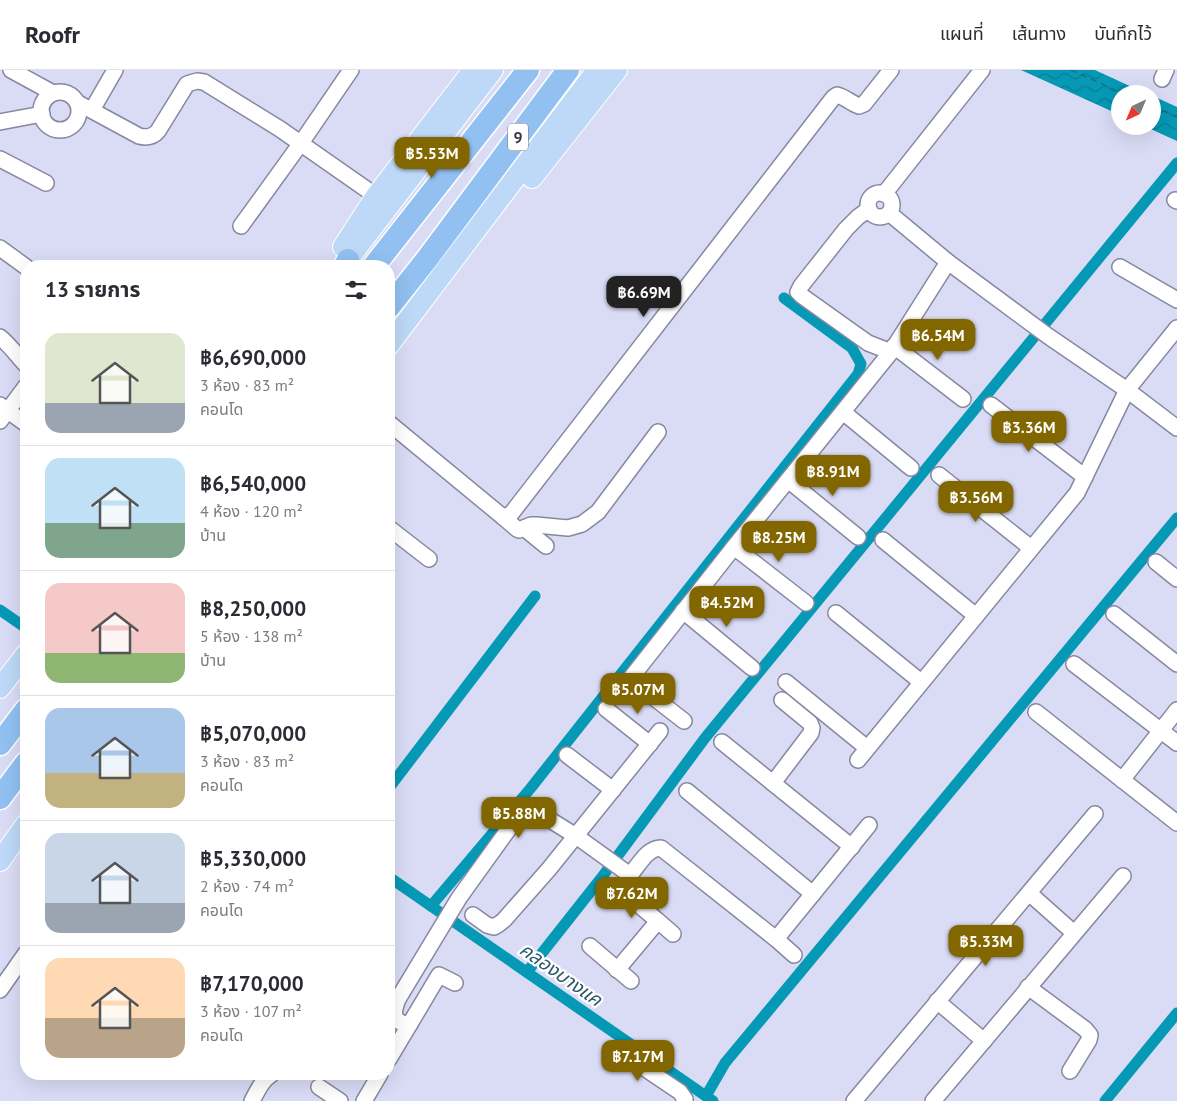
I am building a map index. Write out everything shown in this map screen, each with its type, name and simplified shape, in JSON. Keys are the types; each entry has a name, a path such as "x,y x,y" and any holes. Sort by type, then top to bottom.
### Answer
{"highway":[{"name":"9","path":"379,260 528,70"},
{"name":"9","path":"395,299 568,70"},
{"path":"398,323 427,259"},
{"path":"0,744 20,718"},
{"path":"0,798 20,771"}],"main road":[{"path":"344,260 376,196 473,70"},
{"path":"346,260 493,70"},
{"path":"398,323 489,233 617,70"},
{"path":"398,323 592,76"},
{"path":"4,683 20,662"},
{"path":"2,859 20,833"}],"street":[{"path":"11,70 30,74 53,94"},
{"path":"92,110 115,70"},
{"path":"241,226 301,143 350,70"},
{"path":"503,517 511,514 833,98 837,95 859,106 864,104 891,70"},
{"path":"884,194 981,70"},
{"path":"78,103 139,136 150,137 158,131 184,88 195,76 197,81 204,82 216,89 301,143 376,196"},
{"path":"67,93 74,97 78,103 78,117 75,124 69,128 54,129 47,125 43,118 42,104 46,98 53,94 67,93"},
{"path":"0,122 42,114"},
{"path":"0,159 46,183"},
{"path":"875,194 884,194 888,196 891,202 891,210 883,216 879,217 869,209 868,205 875,194"},
{"path":"869,209 846,229 800,286 798,292 868,343 893,349 963,399"},
{"path":"889,213 948,262 1177,428"},
{"path":"0,248 20,263"},
{"path":"684,721 630,679 893,349 948,262"},
{"path":"1120,267 1177,300"},
{"path":"786,682 862,754 1077,493 1127,390 1177,328"},
{"path":"0,337 9,344 20,359"},
{"path":"20,393 3,412 20,421"},
{"path":"991,405 1085,477"},
{"path":"843,412 911,468"},
{"path":"395,428 519,530 536,525 568,528 582,524 598,512 658,432"},
{"path":"940,475 1031,548"},
{"path":"788,480 858,537"},
{"path":"524,528 546,546"},
{"path":"395,533 429,559"},
{"path":"883,540 976,616"},
{"path":"734,547 806,603"},
{"path":"1156,562 1177,579"},
{"path":"684,611 752,668"},
{"path":"836,613 921,682"},
{"path":"1114,614 1177,664"},
{"path":"1074,664 1177,743"},
{"path":"773,783 811,733 812,728 810,723 782,700"},
{"path":"606,709 650,744"},
{"path":"1122,780 1177,710"},
{"path":"1036,712 1177,823"},
{"path":"473,915 487,925 494,927 499,924 549,869 660,731"},
{"path":"722,742 852,847"},
{"path":"567,755 613,790"},
{"path":"687,790 813,894"},
{"path":"395,1007 398,999 459,898 518,816 526,808 531,808 576,836 627,873"},
{"path":"854,1101 1094,814"},
{"path":"776,939 869,825"},
{"path":"673,934 620,889 627,873 655,848 661,848 794,954"},
{"path":"933,1101 1123,876"},
{"path":"1029,893 1074,933"},
{"path":"617,970 658,921"},
{"path":"590,946 631,982"},
{"path":"0,990 20,962"},
{"path":"395,1046 439,974 455,983"},
{"path":"1028,987 1085,1029 1090,1035 1070,1072"},
{"path":"937,1001 984,1040"},
{"path":"395,1016 401,1023 410,1024"},
{"path":"616,1049 680,1092 685,1099 684,1101"},
{"path":"252,1101 264,1080"},
{"path":"364,1101 376,1080"},
{"path":"319,1087 340,1101"}],"water":[{"path":"1021,70 1095,70 1128,85 1111,85 1111,111"},
{"path":"1161,100 1177,107 1177,141 1161,134"}],"waterway":[{"path":"527,972 602,877 705,738 1177,163"},
{"path":"431,906 530,789 858,374 861,364 852,348 784,298"},
{"path":"706,1096 725,1063 1177,518"},
{"path":"395,780 535,596"},
{"name":"คลองบางแค","path":"0,610 20,624"},
{"name":"คลองบางแค","path":"395,881 713,1101"},
{"path":"1105,1101 1177,1013"}],"ferry route":[{"path":"1071,70 1111,88"},
{"path":"1161,110 1177,117"}]}
